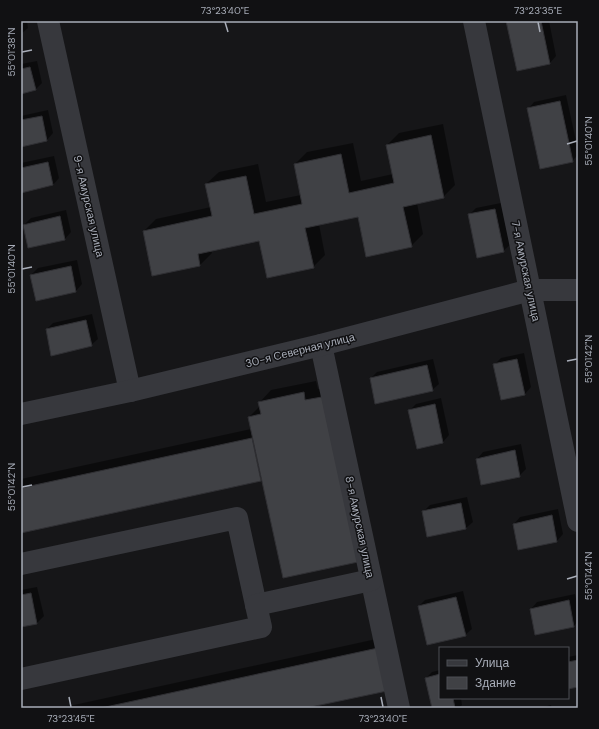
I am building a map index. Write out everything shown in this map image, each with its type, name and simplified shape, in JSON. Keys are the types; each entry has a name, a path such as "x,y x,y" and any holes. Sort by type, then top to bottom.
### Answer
{"street":[{"name":"9-я Амурская улица","path":"48,21 130,392"},
{"name":"7-я Амурская улица","path":"474,21 578,521"},
{"name":"30-я Северная улица","path":"21,414 130,392 321,345 530,290 578,290"},
{"name":"8-я Амурская улица","path":"321,345 399,708"},
{"path":"21,564 237,518 261,627 21,679"},
{"path":"256,605 371,580"}],"building":[{"path":"506,21 541,21 550,64 517,71"},
{"path":"30,67 36,90 21,94 21,69"},
{"path":"560,101 573,162 540,169 527,108"},
{"path":"42,116 47,141 21,147 21,120"},
{"path":"431,135 444,198 403,207 412,247 366,257 358,217 305,228 314,268 267,278 259,241 198,254 200,266 152,276 143,231 212,216 205,184 246,176 254,214 302,204 294,164 341,154 349,193 394,183 386,145"},
{"path":"48,162 53,185 21,193 21,168"},
{"path":"495,209 504,252 477,258 468,214"},
{"path":"60,216 65,240 28,248 23,225"},
{"path":"71,266 76,292 36,301 30,275"},
{"path":"86,320 92,346 51,356 46,329"},
{"path":"517,359 525,395 501,400 493,364"},
{"path":"427,365 433,391 375,404 370,378"},
{"path":"304,392 305,400 322,397 358,562 283,578 248,417 261,414 258,402"},
{"path":"435,404 443,443 417,449 408,410"},
{"path":"252,438 261,481 21,533 21,488"},
{"path":"515,450 520,477 481,485 476,459"},
{"path":"461,503 466,529 427,537 422,511"},
{"path":"552,515 557,542 518,550 513,524"},
{"path":"31,593 37,624 21,627 21,595"},
{"path":"456,597 466,636 427,645 418,606"},
{"path":"569,600 574,627 535,635 530,609"},
{"path":"378,648 387,691 306,708 101,708"},
{"path":"578,660 578,687 569,689 569,662"},
{"path":"439,674 439,699 453,699 455,708 432,708 425,678"}]}
